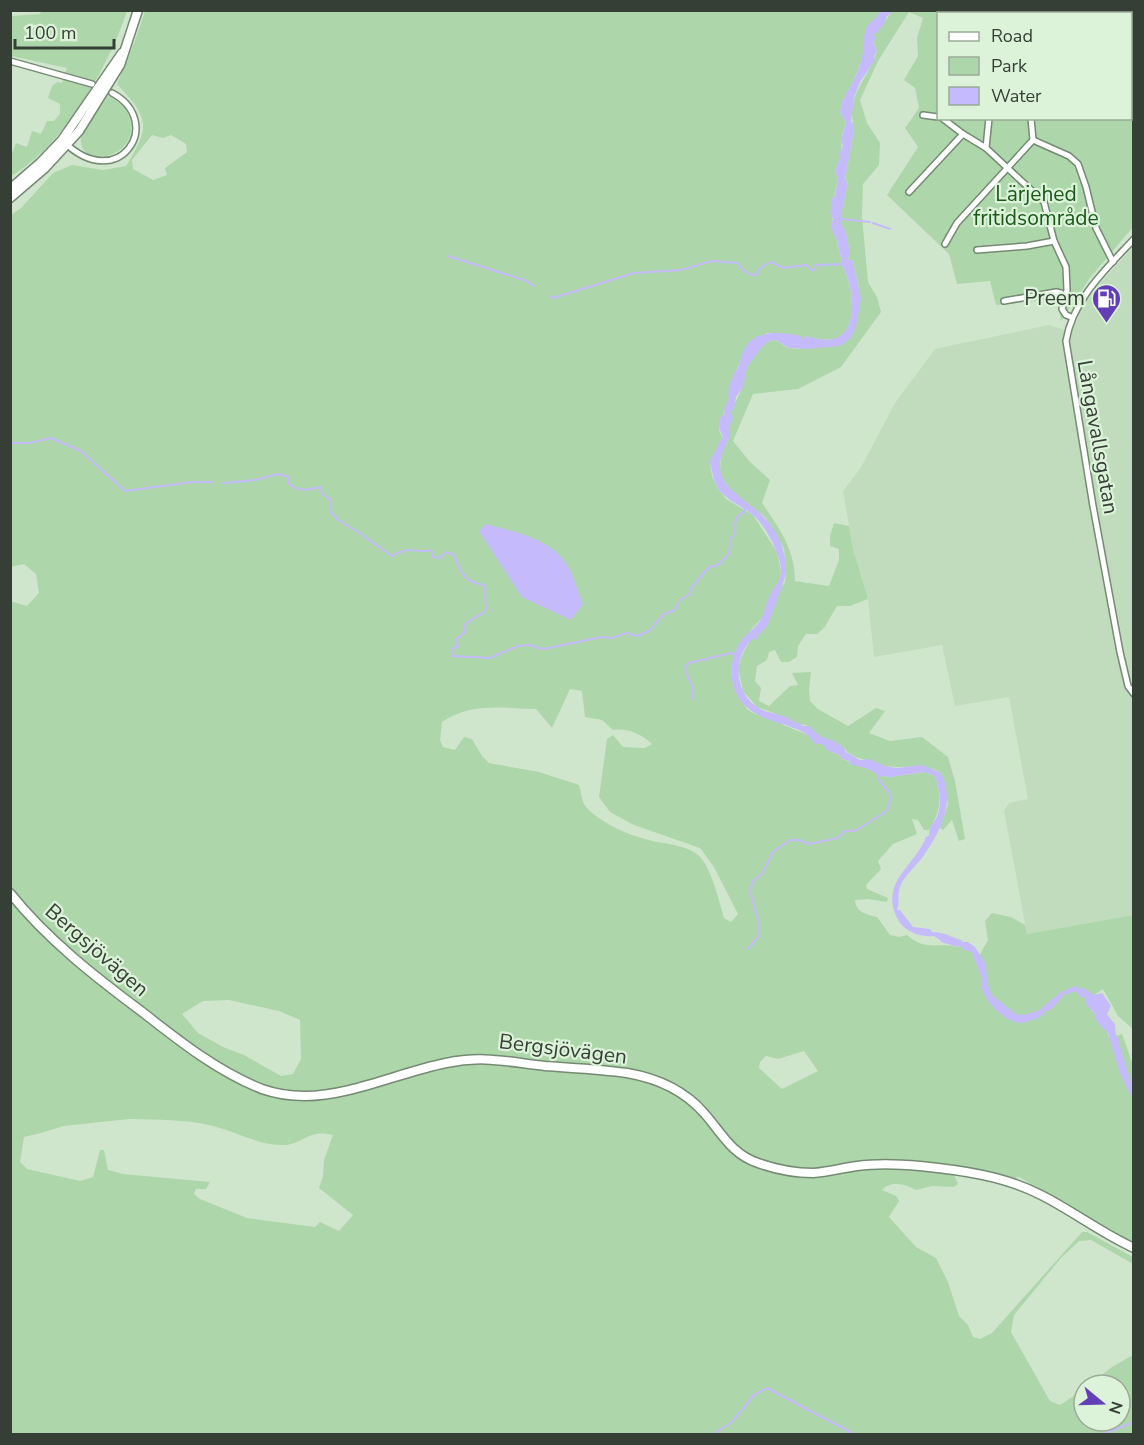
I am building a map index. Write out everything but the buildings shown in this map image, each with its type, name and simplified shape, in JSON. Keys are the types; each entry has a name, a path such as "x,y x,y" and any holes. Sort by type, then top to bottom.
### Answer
{"main road":[{"path":"10,198 45,168 64,142 124,50 138,10"},
{"path":"10,189 64,142"},
{"name":"Bergsjövägen","path":"10,893 61,946 135,1007 202,1056 265,1090 289,1095 318,1096 436,1065 476,1058 628,1074 662,1083 686,1097 704,1113 733,1149 758,1163 811,1173 881,1164 910,1165 993,1178 1039,1194 1107,1235 1134,1248"}],"street":[{"path":"10,61 92,84"},
{"path":"64,142 80,156 96,161 115,159 128,150 135,137 134,115 125,101 112,93"},
{"path":"922,115 937,117"},
{"path":"945,120 986,148 1044,202 1054,241 1066,267 1068,279 1062,309 1071,318"},
{"path":"986,148 989,120"},
{"path":"945,244 957,223 1033,140 1031,120"},
{"path":"909,192 963,134"},
{"path":"1033,140 1069,156 1078,164 1096,228 1113,262"},
{"name":"Långavallsgatan","path":"1134,239 1090,287 1071,318 1066,341 1120,652 1128,686 1134,694"},
{"path":"977,250 1027,246 1054,241"},
{"path":"1004,301 1056,292 1065,296"}],"shaded area":[{"path":"1133,247 1133,915 1027,934 1004,811 1009,803 1028,799 1009,697 955,706 942,645 874,657 868,599 853,549 843,491 860,469 895,403 935,349 1049,325 1072,332 1083,307 1096,288"}],"green space":[{"path":"44,10 127,11 109,56 66,126 49,146 11,176 10,158 16,143 27,147 32,131 41,134 47,121 54,121 60,114 60,104 48,98 52,86 57,82 62,83 67,68 11,56 11,16 39,14"},
{"name":"Lärjehed fritidsområde","path":"893,10 1133,11 1133,227 1090,278 1061,321 1057,299 996,305 990,281 957,284 949,254 887,195 918,147 905,128 919,108 915,88 904,80 918,56 917,38 923,18 909,12 878,61 860,100 867,123 880,143 879,165 863,184 862,216 868,282 877,297 881,312 841,367 798,389 753,394 733,441 750,462 770,480 762,503 780,530 789,549 795,581 829,586 839,560 839,549 830,546 834,523 849,526 853,549 868,599 850,606 837,606 824,628 817,634 806,634 798,646 797,657 789,662 781,662 775,650 769,652 767,660 757,666 755,681 761,688 759,701 769,706 790,686 798,685 792,673 811,672 810,701 818,709 848,726 876,708 885,711 869,733 890,741 922,737 948,757 955,781 965,839 959,841 952,820 943,830 940,828 948,804 941,773 921,767 885,766 861,759 820,736 809,726 795,723 757,707 743,691 738,668 750,641 767,625 779,591 785,582 786,571 784,549 765,517 730,489 721,476 721,456 727,444 731,412 743,386 745,371 753,356 765,343 774,340 788,347 805,349 850,339 859,288 853,261 848,259 849,247 842,226 842,210 848,184 845,180 854,130 853,105 877,51 873,41 874,33"},
{"path":"145,11 880,11 867,30 861,61 846,97 843,99 840,112 846,122 842,135 841,157 835,170 838,180 833,202 832,230 836,236 841,264 849,282 851,294 851,317 848,327 842,335 830,340 805,336 803,341 796,335 767,333 747,346 730,384 729,399 723,416 721,416 719,430 723,439 710,463 712,476 726,499 753,515 757,521 777,552 781,572 762,618 749,632 731,672 733,685 747,709 806,734 824,744 833,753 842,756 842,759 881,776 891,777 925,772 935,776 939,791 939,804 929,830 924,830 918,820 912,819 917,834 893,844 878,861 881,869 866,885 867,889 888,898 887,902 868,899 855,900 857,908 865,914 877,917 890,935 899,937 907,935 924,944 961,946 972,952 976,961 988,940 985,921 992,913 1011,917 1025,925 1027,934 1133,915 1133,1029 1118,1016 1103,989 1087,1000 1109,1038 1122,1034 1133,1065 1133,1243 1019,1177 1012,1178 950,1164 958,1184 954,1187 932,1186 916,1190 894,1184 882,1190 896,1196 899,1201 889,1217 916,1247 936,1258 948,1282 959,1316 968,1325 973,1337 980,1339 992,1333 1082,1232 1087,1232 1133,1257 1133,1264 1091,1240 1079,1241 1061,1258 1014,1315 1011,1332 1050,1401 1060,1405 1072,1397 1072,1433 1132,1433 1132,1373 1104,1373 1133,1355 1133,1434 11,1434 10,601 27,606 39,593 36,574 24,564 11,567 11,215 21,208 53,173 72,165 103,170 126,166 140,141 143,123 141,114 117,84","holes":["152,135 163,138 171,135 186,144 187,152 165,168 167,175 153,180 133,169 132,160","534,538 583,604 522,597","570,689 582,691 585,717 602,720 613,730 634,732 652,744 645,748 623,747 613,735 607,739 599,797 610,812 634,825 700,848 714,867 738,914 731,922 724,918 706,866 693,851 638,837 601,820 586,807 579,785 539,772 489,763 472,739 464,737 455,750 443,747 440,740 442,722 464,711 476,709 499,707 536,709 552,728","229,1000 279,1011 300,1020 301,1059 293,1074 281,1076 244,1055 223,1047 198,1033 182,1014 203,1001","804,1051 818,1071 782,1089 759,1068 760,1062 766,1056 778,1059","129,1119 171,1120 222,1128 263,1142 280,1145 288,1145 311,1135 324,1133 333,1135 324,1160 323,1176 319,1188 353,1215 339,1231 320,1222 315,1227 247,1218 200,1199 194,1194 196,1189 206,1189 210,1182 123,1174 108,1170 104,1150 100,1150 93,1177 80,1181 27,1169 20,1162 24,1137 64,1126"]},
{"path":"108,96 120,103 126,110 131,123 130,135 125,145 116,152 96,157 88,154 82,147 81,136"}],"water":[{"path":"880,11 893,11 887,16 877,33 874,33 873,42 877,51 874,56 875,60 860,82 854,98 851,121 854,130 845,180 848,184 842,210 842,225 849,246 848,259 853,261 861,298 856,327 850,339 840,346 789,348 776,340 769,341 762,347 747,367 743,387 731,411 733,418 729,437 721,457 722,477 728,486 769,523 780,542 786,564 784,580 767,626 757,640 754,638 747,645 742,654 739,663 740,683 749,700 757,707 787,717 803,726 809,726 820,736 836,742 846,752 860,760 869,759 896,768 923,765 941,773 947,795 944,817 929,848 902,883 897,910 900,910 913,927 943,933 975,947 986,964 987,982 992,995 1016,1014 1023,1015 1038,1011 1061,992 1076,986 1094,995 1102,993 1111,1006 1107,1014 1115,1024 1116,1036 1119,1039 1132,1083 1133,1098 1120,1073 1108,1033 1097,1022 1094,1012 1087,1006 1085,997 1081,997 1076,991 1064,995 1053,1008 1045,1012 1043,1016 1040,1015 1039,1018 1023,1023 1007,1019 1000,1014 984,993 982,979 972,952 964,950 961,946 941,942 934,936 914,933 898,920 893,907 894,887 926,837 929,836 938,814 940,795 935,776 924,772 891,777 881,776 868,769 850,764 841,756 827,750 823,744 815,744 809,736 799,730 761,716 749,709 739,699 733,684 732,662 736,651 741,641 762,618 781,571 772,541 763,526 753,515 717,487 710,462 723,438 719,423 729,399 730,383 750,342 770,333 801,336 803,340 805,336 830,340 842,335 848,327 851,317 851,293 841,264 836,236 833,234 831,223 833,219 830,212 838,180 835,170 841,157 839,154 843,146 841,140 846,122 840,112 843,99 846,97 861,61 866,29"},
{"path":"486,524 531,537 552,548 560,556 572,574 583,604 571,620 522,597 479,531"}],"waterway":[{"path":"842,219 870,222"},
{"path":"873,223 890,229"},
{"path":"448,256 527,281 534,286"},
{"path":"550,296 553,298 634,273 681,270 712,261 738,263 751,275 757,275 760,268 771,262 783,268 806,265 813,271 816,265 844,264"},
{"path":"10,443 29,443 51,438 81,451 125,491 192,482 212,482"},
{"path":"223,483 255,480 278,474 289,477 289,484 296,488 320,487 323,495 330,499 331,512 338,520 392,556 409,550 431,550 433,557 440,558 446,552 454,555 464,576 472,582 484,585 486,611 464,626 466,631 456,640 458,646 452,649 452,656 490,658 518,646 531,645 541,649 601,637 612,638 627,633 637,636 649,631 664,614 675,610 680,600 690,594 691,588 709,567 718,565 729,554 735,521 745,512 744,509"},
{"path":"692,699 692,685 685,666 731,653 738,656"},
{"path":"748,949 758,937 759,923 750,891 753,881 762,874 773,852 790,840 799,840 809,844 838,838 845,831 855,831 887,811 891,799 889,792 878,779 880,772"},
{"path":"713,1434 731,1423 754,1395 767,1388 854,1434"},
{"path":"1104,1434 1134,1422"}],"place":[{"name":"Preem","path":"1106,324"}]}
